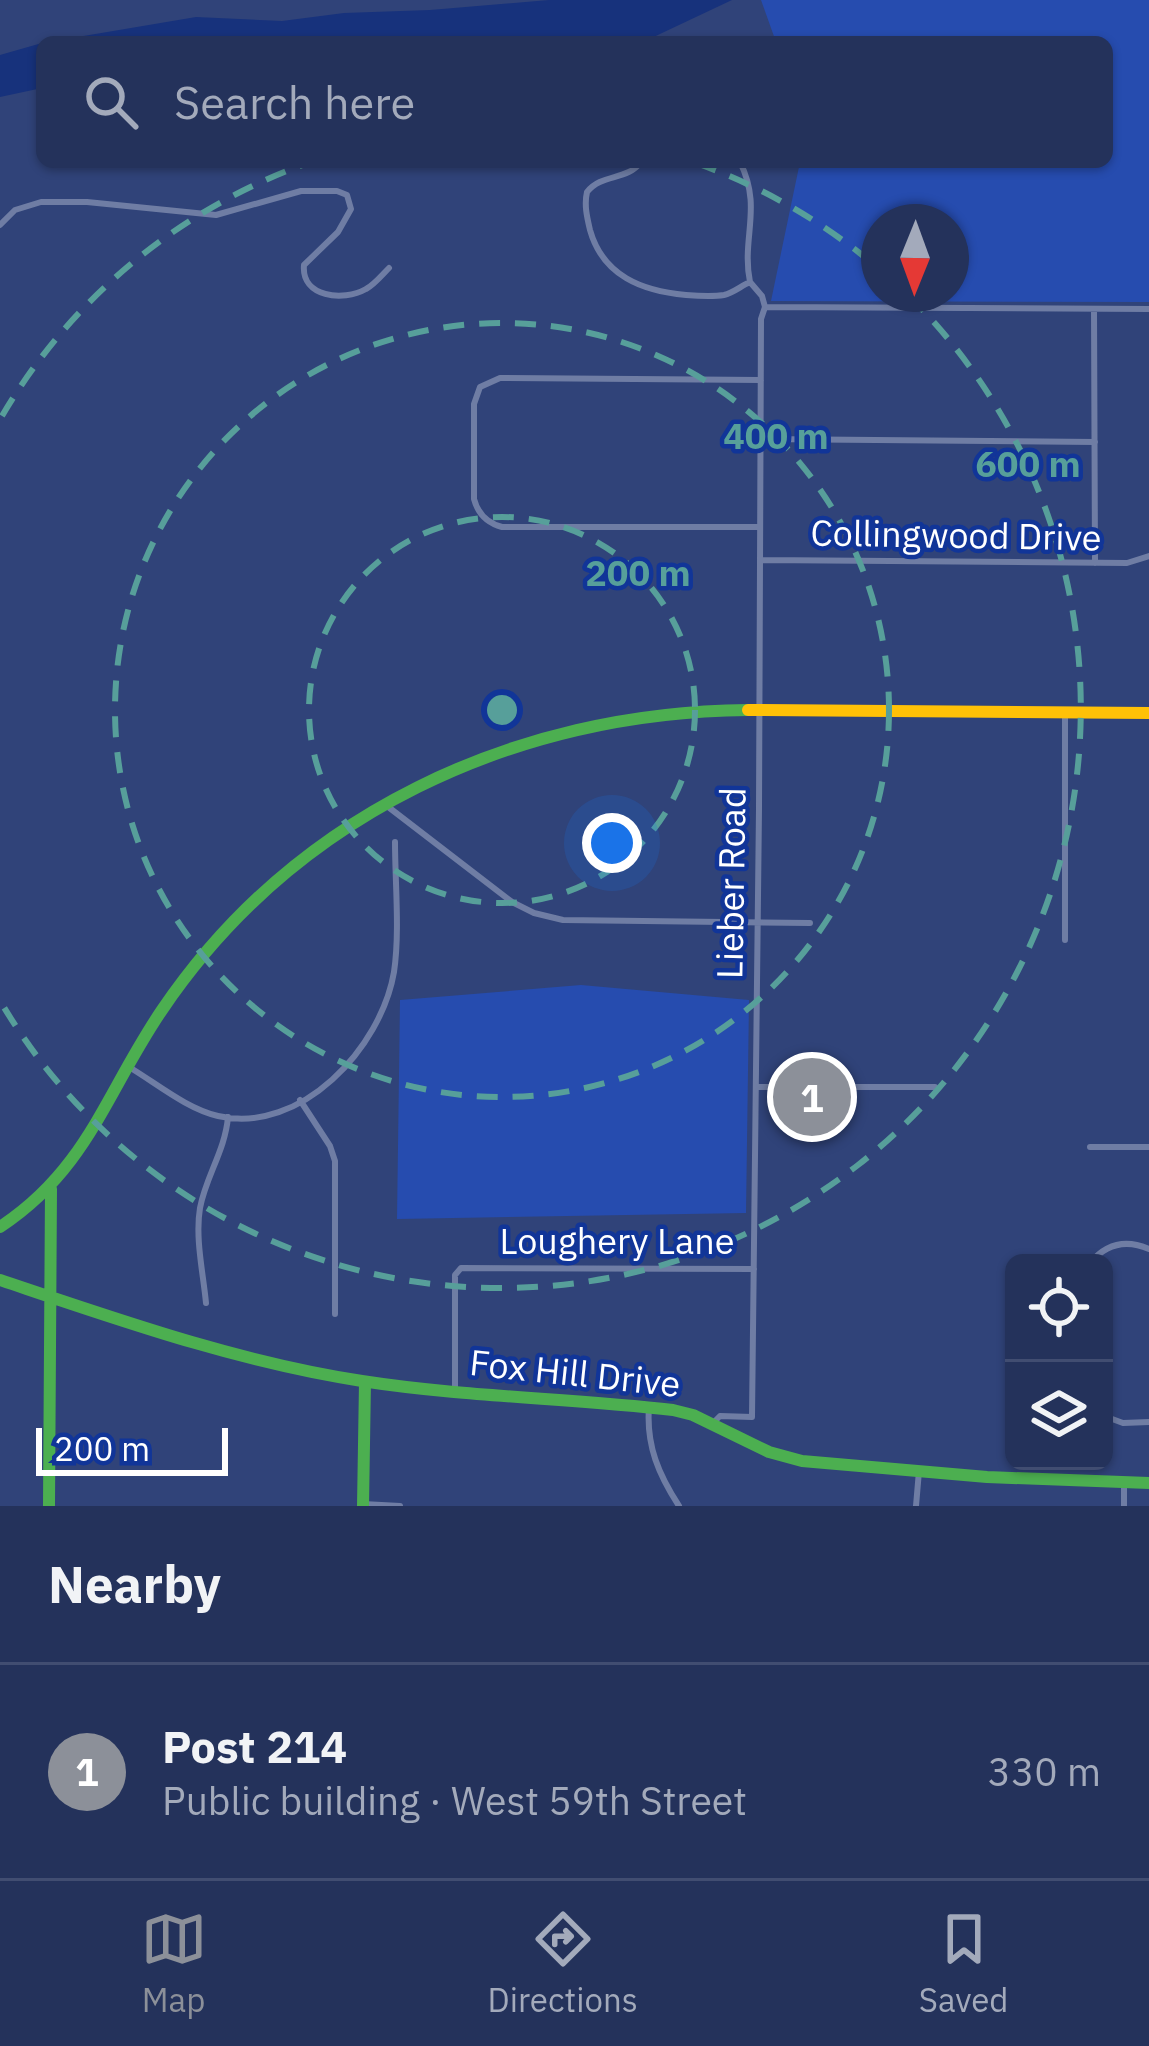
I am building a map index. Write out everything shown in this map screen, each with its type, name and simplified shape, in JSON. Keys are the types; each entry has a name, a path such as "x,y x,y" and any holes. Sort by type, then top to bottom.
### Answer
{"street":[{"path":"634,168 597,182 586,194 595,245 608,265 634,283 677,294 718,296 749,282"},
{"path":"742,168 752,202 749,282 766,307 1149,309"},
{"path":"0,225 15,210 41,202 216,214 288,194 337,191 347,195 351,209 342,228 304,265 303,279 328,295 358,292 389,268"},
{"name":"Lieber Road","path":"712,1424 720,1416 752,1417 761,319 766,307"},
{"path":"1094,309 1095,563"},
{"path":"760,527 499,526 481,515 474,499 474,404 485,383 500,378 761,380"},
{"path":"761,439 1095,442"},
{"name":"Collingwood Drive","path":"760,560 1127,563 1149,556"},
{"path":"0,1227 51,1189 178,988 248,908 316,849 384,804 472,761 559,732 647,716 759,710 1149,713"},
{"path":"1065,713 1065,940"},
{"path":"384,804 512,902 539,915 563,920 810,923"},
{"path":"128,1066 203,1111 228,1117 272,1113 326,1084 352,1059 384,1006 395,965 395,842"},
{"path":"756,1087 935,1087"},
{"path":"300,1100 329,1143 335,1161 335,1314"},
{"path":"206,1303 200,1213 228,1117"},
{"path":"1090,1147 1149,1148"},
{"path":"49,1506 51,1189"},
{"path":"1100,1254 1118,1244 1149,1249"},
{"name":"Loughery Lane","path":"455,1390 455,1275 462,1268 754,1269"},
{"name":"Fox Hill Drive","path":"0,1280 151,1331 331,1376 674,1410 790,1459 1016,1478 1149,1483"},
{"path":"364,1382 363,1505 400,1506"},
{"path":"649,1408 652,1454 680,1506"},
{"path":"1113,1419 1149,1422"},
{"path":"916,1506 919,1471"},
{"path":"1124,1482 1124,1506"}],"shaded area":[{"path":"549,0 732,0 656,36 84,36 196,17 282,21"},
{"path":"761,0 1149,0 1149,302 969,302 969,204 861,204 861,301 771,301 799,168 1113,168 1113,36 774,36"},
{"path":"36,45 36,89 0,97 0,55"},
{"path":"581,985 749,1000 746,1213 397,1219 400,1000"}],"traffic: fast":[{"path":"0,1227 55,1180 75,1154 162,1010 216,941 277,881 344,829 418,787 495,754 577,730 661,715 748,710"},
{"path":"49,1506 51,1189"},
{"path":"0,1280 270,1363 401,1386 673,1410 769,1452 802,1461 987,1477 1149,1483"},
{"path":"363,1506 365,1382"}],"traffic: slow":[{"path":"748,710 1149,713"}],"place":[{"name":"Post 214","path":"812,1097"}]}
